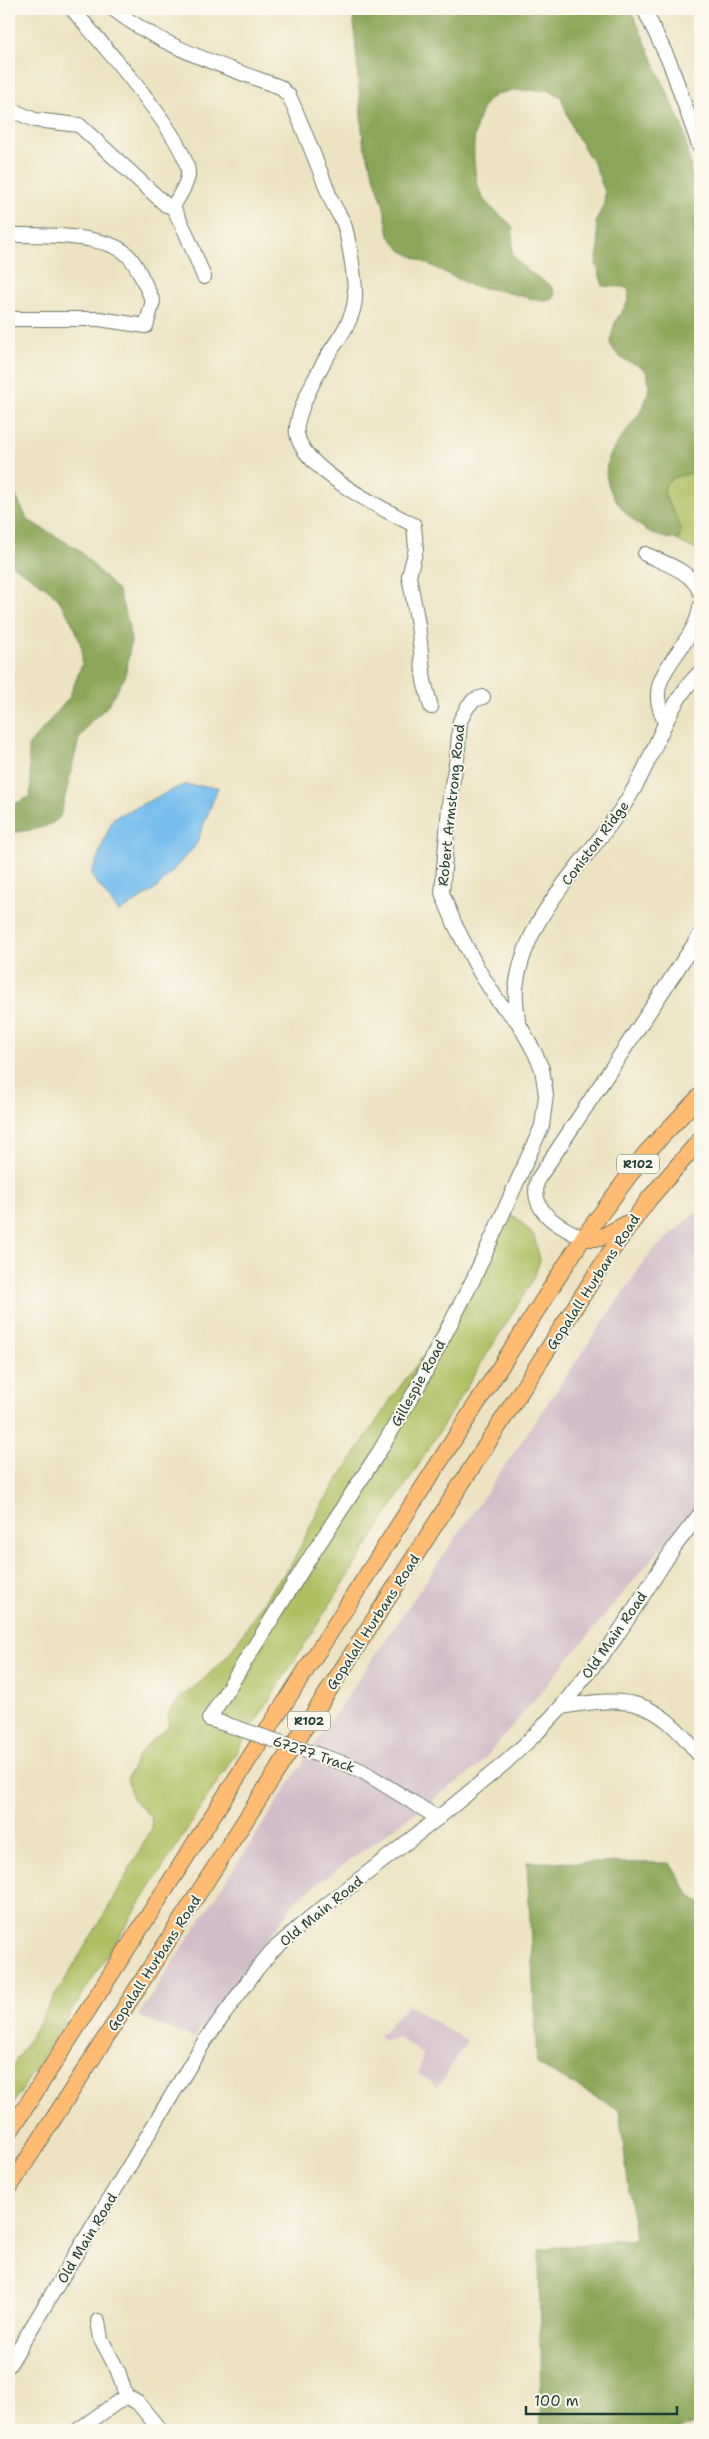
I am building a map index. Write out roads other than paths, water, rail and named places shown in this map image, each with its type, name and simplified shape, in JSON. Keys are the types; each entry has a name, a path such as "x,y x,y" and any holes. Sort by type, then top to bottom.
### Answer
{"main road":[{"name":"R102","path":"9,2133 583,1238 645,1154 700,1096"},
{"name":"Gopalall Hurbans Road","path":"9,2188 598,1272 632,1221 700,1140"},
{"path":"583,1238 600,1238 632,1221"},
{"path":"583,1238 594,1249 598,1272"}],"street":[{"path":"72,9 147,98 181,152 188,176 185,187 173,207"},
{"path":"113,9 129,21 187,53 280,87 289,96 295,109 333,205 344,224 352,266 355,300 347,326 325,360 307,396 297,428 297,435 308,454 346,489 414,525 416,549 409,576 418,624 424,681 431,707"},
{"path":"644,9 670,63 700,148"},
{"path":"9,109 35,120 79,125 166,205 173,207 186,232 204,277"},
{"path":"9,235 87,238 123,252 136,268 153,301 146,326 99,318 9,319"},
{"path":"645,554 687,575 698,585 700,592"},
{"path":"665,723 658,702 658,686 690,634 700,607"},
{"name":"Coniston Ridge","path":"518,1022 516,991 528,948 551,900 630,797 665,723 679,699 700,672"},
{"name":"Robert Armstrong Road","path":"483,697 474,700 468,706 460,721 459,743 450,795 441,887 454,925 479,971 498,1000 518,1022"},
{"path":"583,1238 543,1213 535,1197 538,1179 700,935"},
{"path":"498,1000 507,1000 516,991"},
{"name":"Gillespie Road","path":"209,1719 311,1556 379,1452 418,1386 473,1280 503,1216 516,1179 536,1142 546,1108 546,1095 542,1069 518,1022"},
{"name":"Old Main Road","path":"9,2365 199,2050 271,1952 306,1920 438,1818 506,1762 561,1707 614,1640 675,1546 700,1514"},
{"path":"561,1707 597,1702 624,1702 640,1705 669,1720 700,1756"},
{"name":"67277 Track","path":"209,1719 346,1764 370,1775 438,1818"},
{"path":"98,2321 101,2338 118,2371 126,2396 138,2403 160,2430"},
{"path":"78,2430 126,2396"}],"water":[{"path":"183,785 218,787 196,845 156,889 119,912 91,875 113,818"}]}
